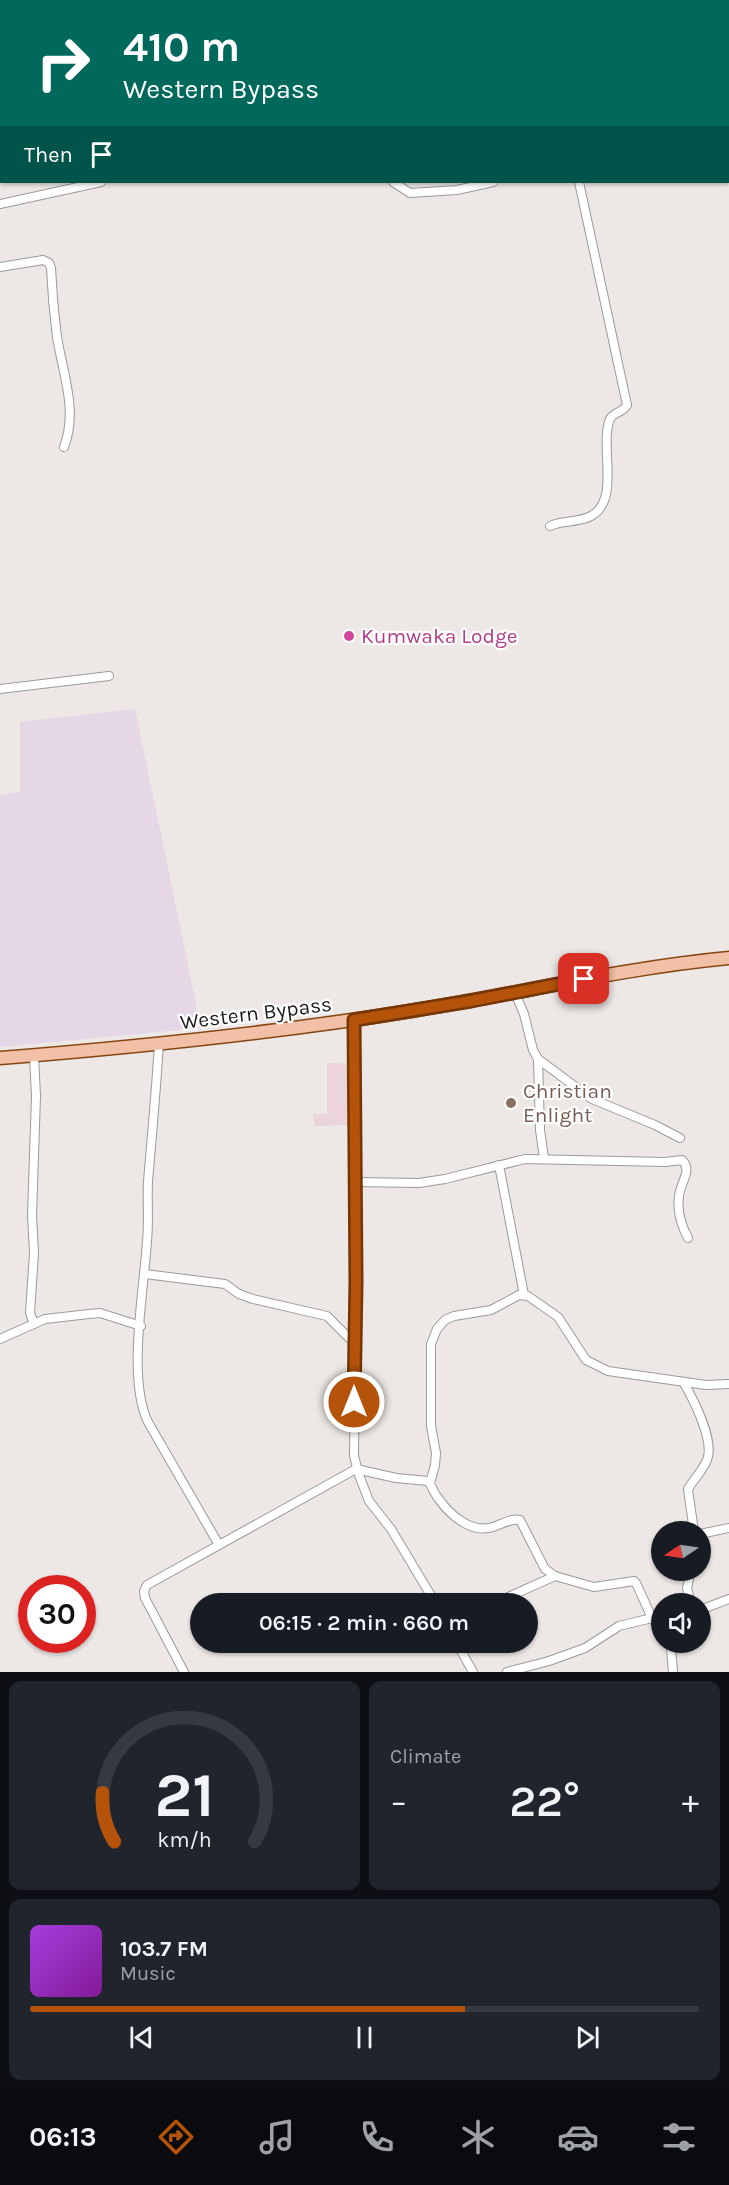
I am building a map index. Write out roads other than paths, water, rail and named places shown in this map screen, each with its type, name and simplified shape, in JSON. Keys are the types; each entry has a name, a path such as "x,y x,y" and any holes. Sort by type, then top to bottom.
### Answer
{"main road":[{"name":"Western Bypass","path":"0,1058 159,1044 354,1020 515,993 602,975 729,958"}],"street":[{"path":"0,204 96,183"},
{"path":"395,183 410,193 457,190 488,183"},
{"path":"550,526 583,519 601,508 606,490 606,438 610,418 624,410 627,405 579,183"},
{"path":"0,267 43,260 49,263 51,268 57,338 69,389 69,432 64,447"},
{"path":"0,689 109,676"},
{"path":"515,993 538,1059 592,1099 680,1138"},
{"path":"354,1020 353,1450 369,1501 391,1529 429,1593"},
{"path":"159,1044 148,1189 148,1233 138,1383 142,1408 219,1545"},
{"path":"34,1056 36,1106 32,1215 34,1253 30,1313 34,1324"},
{"path":"538,1059 540,1130 544,1158"},
{"path":"355,1182 419,1183 445,1179 499,1165 544,1158 623,1161 682,1160 687,1166 687,1171 681,1186 679,1204 683,1229 688,1238"},
{"path":"499,1165 524,1295"},
{"path":"145,1274 225,1284 239,1294 253,1299 327,1316 354,1342"},
{"path":"651,1616 634,1581 594,1587 555,1576 545,1569 520,1520 515,1519 489,1528 475,1528 458,1519 436,1496 430,1483 436,1453 431,1426 433,1338 445,1320 454,1316 491,1310 524,1295 558,1317 580,1354 590,1363 608,1371 684,1383 729,1384"},
{"path":"0,1340 45,1319 100,1313 141,1326"},
{"path":"684,1383 698,1411 708,1445 708,1458 688,1489 692,1521"},
{"path":"184,1672 147,1604 144,1592 147,1585 348,1471 357,1468 396,1478 430,1483"},
{"path":"711,1532 729,1528"},
{"path":"517,1593 555,1576"},
{"path":"711,1606 729,1599"},
{"path":"507,1672 585,1648 619,1626 651,1618"},
{"path":"462,1653 473,1672"},
{"path":"671,1653 673,1672"}],"place":[{"name":"Kumwaka Lodge","path":"349,636"},
{"name":"Christian Enlight","path":"511,1103"}]}
